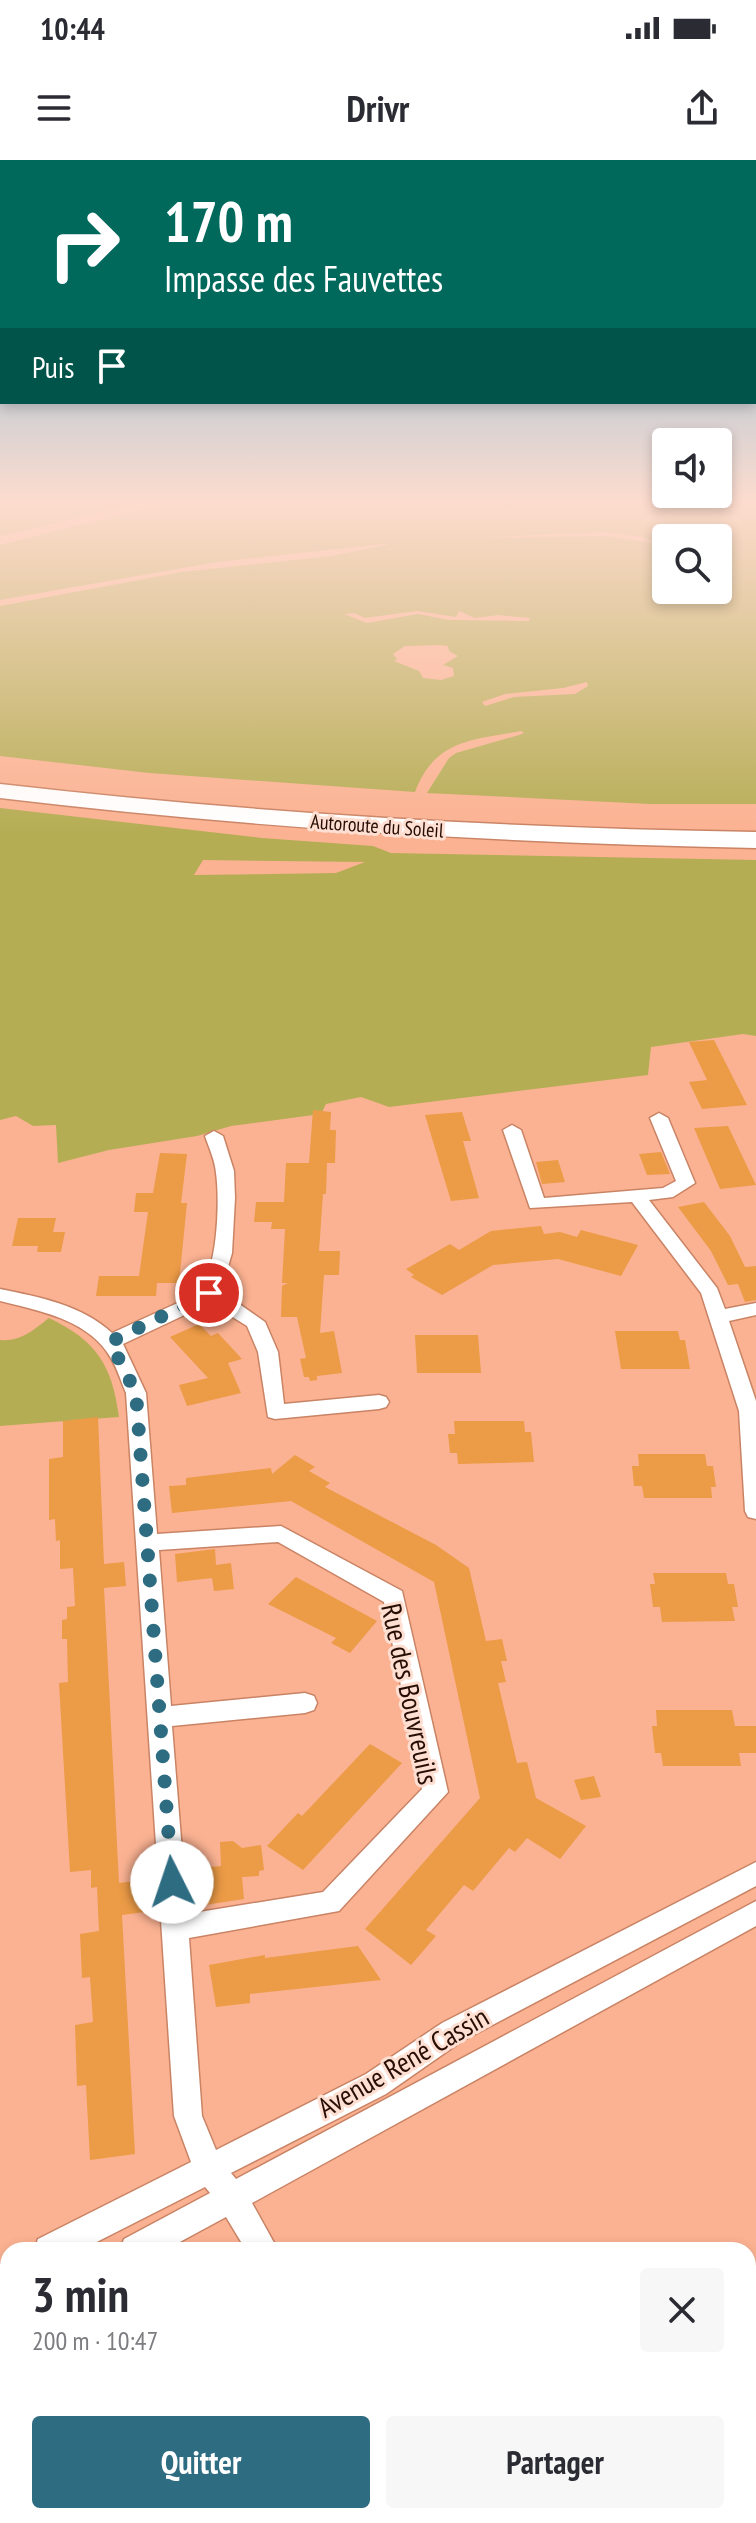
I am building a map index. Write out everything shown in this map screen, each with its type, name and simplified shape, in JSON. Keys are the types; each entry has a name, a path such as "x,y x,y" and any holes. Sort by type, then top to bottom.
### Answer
{"highway":[{"name":"Autoroute du Soleil","path":"0,772 181,793 353,806 539,816 756,820"},
{"name":"Autoroute du Soleil","path":"0,791 159,809 349,825 550,836 756,840"}],"street":[{"path":"512,1130 537,1204 667,1193 686,1183 659,1118"},
{"path":"110,1342 209,1293 217,1281 226,1202 225,1171 214,1136"},
{"path":"636,1195 710,1292 749,1411 756,1511"},
{"path":"209,1293 255,1322 268,1352 275,1412 379,1402"},
{"path":"0,1295 43,1304 86,1324 110,1342 136,1393 188,2116 208,2167 231,2197 258,2242"},
{"path":"717,1317 756,1309"},
{"name":"Rue des Bouvreuils","path":"146,1543 281,1534 394,1597 435,1792 330,1903 176,1928"},
{"path":"160,1717 305,1703"},
{"name":"Avenue René Cassin","path":"64,2242 376,2084 452,2032 756,1873"},
{"name":"Avenue René Cassin","path":"149,2242 756,1913"}],"shaded area":[{"path":"0,613 351,613 344,614 367,623 418,614 449,620 529,621 530,618 498,615 475,618 464,613 756,613 756,804 650,804 427,793 449,758 456,753 524,733 521,731 472,740 445,752 433,761 415,792 149,773 0,756","holes":["405,646 448,646 449,651 458,656 443,665 453,668 454,676 441,680 423,678 419,671 394,661 397,659 393,654","587,682 588,686 575,694 514,697 485,706 482,702 505,694 563,688"]},
{"path":"355,613 400,613 365,618"},
{"path":"432,613 458,613 456,617"},
{"path":"0,808 262,838 373,846 391,853 756,860 756,1036 743,1034 651,1047 648,1075 389,1107 361,1097 326,1104 321,1114 231,1126 197,1136 109,1150 58,1163 56,1125 33,1126 16,1116 0,1120","holes":["203,860 365,862 336,873 194,875"]},
{"path":"49,1318 79,1336 99,1357 112,1383 119,1417 0,1426 0,1340 21,1337"}],"building":[{"path":"714,1040 747,1105 702,1109 689,1082 707,1080 689,1042"},
{"path":"313,1110 331,1112 330,1130 336,1130 335,1163 327,1163 319,1251 340,1251 339,1275 324,1275 320,1333 334,1331 342,1373 317,1376 317,1380 310,1381 309,1377 304,1377 300,1359 306,1358 297,1317 281,1317 282,1286 288,1283 282,1283 285,1229 271,1229 272,1222 254,1222 256,1202 284,1202 286,1163 309,1163"},
{"path":"462,1112 471,1141 463,1141 479,1198 451,1201 425,1115"},
{"path":"728,1126 756,1185 720,1189 694,1128"},
{"path":"661,1152 670,1174 647,1175 639,1154"},
{"path":"160,1153 187,1154 181,1203 187,1203 179,1283 157,1283 156,1296 96,1296 99,1276 139,1276 148,1212 134,1212 136,1193 153,1193"},
{"path":"558,1160 565,1182 542,1184 536,1162"},
{"path":"704,1202 730,1236 745,1267 756,1266 756,1300 745,1302 738,1284 728,1285 711,1251 678,1207"},
{"path":"18,1218 56,1218 53,1232 65,1232 61,1252 37,1252 38,1246 12,1246"},
{"path":"541,1226 544,1234 560,1232 577,1237 581,1230 638,1245 621,1276 558,1259 493,1265 442,1295 411,1277 414,1275 406,1269 450,1244 459,1250 491,1231"},
{"path":"199,1324 211,1336 218,1333 242,1359 228,1363 241,1393 187,1406 179,1385 208,1378 170,1337"},
{"path":"615,1331 678,1331 680,1340 685,1340 690,1369 621,1369"},
{"path":"415,1335 478,1335 481,1373 417,1373"},
{"path":"98,1417 104,1564 124,1562 126,1586 104,1588 119,1883 143,1880 145,1912 122,1915 135,2154 90,2160 86,2085 77,2086 75,2025 93,2022 90,1977 82,1978 80,1934 99,1931 97,1887 91,1888 91,1870 70,1872 59,1683 68,1682 67,1639 62,1639 62,1620 67,1619 67,1607 75,1606 73,1568 60,1569 60,1540 56,1541 55,1519 49,1520 49,1459 63,1457 63,1421"},
{"path":"454,1421 524,1421 525,1432 531,1432 534,1462 458,1464 457,1453 450,1453 448,1434 455,1434"},
{"path":"638,1454 705,1454 707,1466 713,1466 716,1487 711,1487 712,1498 644,1498 642,1486 634,1486 632,1466 639,1466"},
{"path":"295,1455 315,1467 309,1471 330,1483 325,1487 436,1545 469,1568 486,1641 502,1639 507,1661 501,1661 506,1682 498,1683 517,1763 527,1762 536,1798 586,1826 560,1859 527,1838 515,1852 509,1848 473,1891 464,1885 426,1930 436,1936 411,1965 365,1929 480,1798 434,1582 291,1501 172,1513 169,1486 186,1485 186,1478 271,1468 272,1474"},
{"path":"215,1549 216,1565 231,1563 234,1589 214,1591 212,1578 177,1582 175,1554"},
{"path":"653,1573 726,1573 728,1584 734,1584 738,1607 732,1607 735,1621 662,1622 660,1607 653,1607 650,1584 655,1584"},
{"path":"296,1577 377,1621 350,1653 331,1643 336,1638 268,1604"},
{"path":"656,1710 732,1710 735,1726 756,1726 756,1753 739,1753 741,1766 663,1766 661,1753 655,1753 652,1726 657,1726"},
{"path":"370,1744 402,1763 303,1870 267,1846 298,1813 302,1816"},
{"path":"594,1776 601,1797 581,1800 574,1780"},
{"path":"233,1841 242,1848 261,1845 264,1870 259,1871 259,1876 242,1877 244,1899 205,1905 202,1868 221,1866 220,1842"},
{"path":"358,1946 381,1980 250,1994 250,2003 216,2007 209,1965 265,1955 265,1958"}],"route":[{"path":"172,1882 136,1393 110,1342 209,1293"}]}
